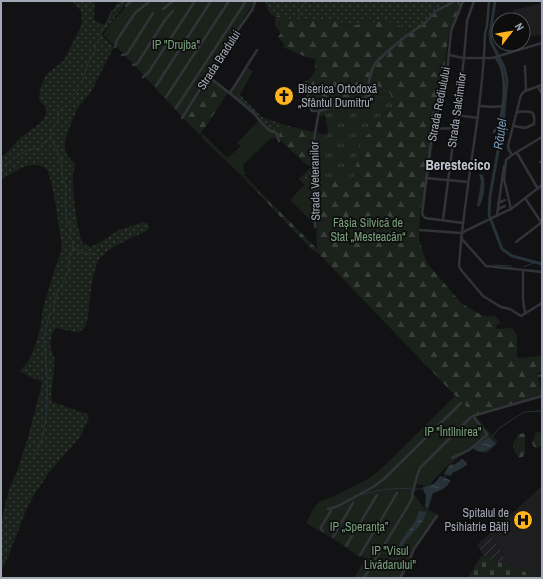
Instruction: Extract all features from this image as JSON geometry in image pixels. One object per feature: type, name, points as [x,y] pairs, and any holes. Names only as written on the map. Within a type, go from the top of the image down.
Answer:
[{"type":"street","points":[[126,6],[132,1]]},
{"type":"street","points":[[115,47],[135,13],[150,1]]},
{"type":"street","points":[[163,9],[173,1]]},
{"type":"street","points":[[143,77],[148,73],[195,1]]},
{"type":"street","points":[[156,86],[211,1]]},
{"type":"street","points":[[166,97],[229,1]]},
{"type":"street","points":[[176,108],[246,1]]},
{"type":"street","points":[[306,82],[310,109],[312,111],[319,111],[365,98],[368,82],[377,61],[402,39],[425,23],[436,11],[456,1],[461,6]]},
{"type":"street","name":"Strada Rediulului","points":[[463,1],[451,32],[447,74],[434,128],[422,215],[425,218],[463,223]]},
{"type":"street","name":"Strada Salcîmilor","points":[[442,220],[464,58],[467,21],[474,1]]},
{"type":"street","points":[[488,1],[480,106],[461,233],[459,267],[473,286],[483,296],[503,308],[513,310],[519,315],[525,314],[540,304]]},
{"type":"street","name":"Strada Bradului","points":[[182,118],[256,2]]},
{"type":"street","points":[[133,66],[136,64],[165,20],[173,11]]},
{"type":"street","points":[[122,54],[127,54],[153,13]]},
{"type":"street","points":[[448,54],[451,56],[464,58],[495,57],[542,43]]},
{"type":"street","points":[[230,93],[257,50]]},
{"type":"street","points":[[494,132],[499,123],[502,106],[504,75],[500,64],[495,57]]},
{"type":"street","points":[[525,66],[525,91]]},
{"type":"street","points":[[209,77],[230,93],[270,130],[276,133],[279,141]]},
{"type":"street","points":[[512,155],[508,148],[521,95],[525,91],[542,85]]},
{"type":"street","points":[[538,87],[542,94]]},
{"type":"street","points":[[480,106],[502,106]]},
{"type":"street","name":"Strada Veteranilor","points":[[316,227],[313,145],[319,111]]},
{"type":"street","points":[[514,126],[525,128],[534,124],[534,115],[531,112],[517,112]]},
{"type":"street","points":[[456,115],[478,118]]},
{"type":"street","points":[[434,128],[455,128]]},
{"type":"street","points":[[512,209],[504,179],[506,160],[542,137]]},
{"type":"street","points":[[517,153],[538,188]]},
{"type":"street","points":[[497,215],[504,166]]},
{"type":"street","points":[[426,178],[468,182]]},
{"type":"street","points":[[420,230],[461,233],[512,209],[542,185]]},
{"type":"street","points":[[516,242],[542,222],[525,198]]},
{"type":"street","points":[[498,203],[505,200]]},
{"type":"street","points":[[497,209],[505,206]]},
{"type":"street","points":[[461,238],[484,265],[542,272]]},
{"type":"street","points":[[523,270],[523,300],[525,314]]},
{"type":"street","points":[[364,578],[408,506],[413,495],[417,476],[423,464],[473,416],[542,396]]},
{"type":"street","points":[[328,509],[342,504],[373,487],[461,403]]},
{"type":"street","points":[[452,458],[469,450],[487,435],[473,416]]},
{"type":"street","points":[[360,555],[397,493]]},
{"type":"street","points":[[346,546],[378,495]]},
{"type":"street","points":[[333,537],[353,503]]},
{"type":"street","points":[[323,532],[321,527],[332,511]]},
{"type":"street","points":[[400,578],[414,549],[437,516]]},
{"type":"shaded area","points":[[542,3],[542,35],[531,36],[531,12],[513,12],[513,10]]},
{"type":"shaded area","name":"Spitalul de Psihiatrie Bălți","points":[[542,486],[541,578],[509,566],[490,533]]},
{"type":"shaded area","points":[[490,533],[509,566],[484,556],[477,545]]},
{"type":"green space","points":[[72,1],[95,1],[94,20],[105,25],[118,1],[128,1],[101,35],[114,47],[91,92],[78,108],[65,140],[67,155],[75,164],[73,173],[73,188],[75,210],[83,244],[91,247],[119,230],[144,222],[147,223],[149,227],[148,230],[114,247],[100,258],[97,263],[93,279],[88,319],[83,330],[79,332],[72,332],[56,328],[52,334],[50,345],[55,360],[51,397],[52,402],[87,414],[89,418],[80,437],[50,471],[34,495],[26,510],[7,560],[1,571],[1,522],[9,489],[17,472],[28,437],[42,384],[41,381],[20,371],[31,357],[36,343],[41,326],[43,308],[62,245],[51,182],[46,169],[38,165],[28,166],[1,179],[1,157],[9,151],[19,139],[37,126],[45,117],[45,107],[39,99],[40,89],[46,75],[64,60],[82,24],[81,11]]},
{"type":"green space","name":"IP \"Drujba\"","points":[[131,1],[254,1],[236,32],[235,31],[228,41],[218,62],[182,117],[122,52],[103,35],[112,22]]},
{"type":"green space","points":[[265,1],[456,1],[436,11],[428,20],[410,33],[393,23],[373,22],[368,16],[359,24],[354,26],[336,19],[292,20],[284,19],[278,15],[274,17],[268,11]]},
{"type":"green space","name":"Fâșia Silvică de Stat „Mesteacăn“","points":[[456,2],[460,6],[449,32],[441,96],[428,177],[420,211],[419,240],[427,263],[461,303],[482,315],[494,316],[501,324],[497,324],[496,329],[512,328],[517,335],[517,356],[519,358],[542,356],[542,371],[537,373],[542,395],[474,415],[319,254],[312,250],[242,176],[244,175],[317,249],[314,158],[365,137],[368,126],[379,119],[394,105],[390,93],[320,113],[318,108],[312,108],[307,80],[310,79],[315,71],[315,59],[306,57],[283,47],[284,44],[278,37],[281,33],[275,26],[275,17],[278,15],[284,19],[292,20],[336,19],[354,26],[359,24],[368,16],[373,22],[389,20],[410,33],[437,12],[449,4]]},
{"type":"green space","points":[[247,67],[253,71],[240,95],[232,90]]},
{"type":"green space","points":[[210,76],[229,91],[200,135],[182,117]]},
{"type":"green space","points":[[232,90],[240,95],[262,117],[285,125],[279,135],[280,140],[230,94]]},
{"type":"green space","points":[[390,93],[394,105],[380,118],[368,126],[372,131],[359,140],[359,158],[353,180],[317,178],[317,158],[314,158],[314,146],[317,133],[327,135],[328,127],[325,115],[320,116],[320,113]]},
{"type":"green space","points":[[258,121],[277,137],[270,139],[243,165],[246,173],[242,176],[225,160],[241,146],[237,143]]},
{"type":"green space","points":[[285,125],[312,132],[314,130],[312,165],[310,166],[306,164],[280,140],[279,135]]},
{"type":"green space","points":[[203,134],[227,158],[225,160],[201,137]]},
{"type":"green space","points":[[310,168],[313,168],[313,176],[305,186],[301,180],[298,180]]},
{"type":"green space","points":[[313,176],[315,225],[290,200]]},
{"type":"green space","points":[[455,396],[467,407],[498,442],[487,453],[477,451],[473,448],[444,469],[429,486],[417,484],[414,494],[423,507],[438,515],[414,549],[401,578],[354,578],[364,561],[363,557],[359,557],[340,543],[306,523],[315,506],[321,501],[370,478]]},
{"type":"green space","points":[[536,432],[542,433],[542,445],[536,448],[532,443]]},
{"type":"green space","points":[[525,433],[525,452],[523,457],[519,458],[514,451],[513,444],[518,434]]},
{"type":"green space","points":[[481,556],[484,556],[541,578],[468,578]]},
{"type":"water","points":[[479,174],[483,175],[484,187],[483,196],[479,207],[477,205],[481,181]]},
{"type":"water","points":[[489,437],[496,444],[482,452],[479,452],[473,448]]},
{"type":"water","points":[[462,459],[467,463],[467,465],[453,472],[451,476],[444,474],[448,467],[452,464],[454,465]]},
{"type":"water","points":[[440,476],[450,480],[449,483],[446,487],[433,493],[428,509],[425,507],[426,494],[424,493],[423,487],[433,484]]},
{"type":"water","points":[[419,511],[426,512],[425,517],[419,527],[403,545],[401,550],[398,550],[402,539],[415,521]]},
{"type":"waterway","points":[[101,33],[111,12],[123,3],[123,1]]},
{"type":"waterway","points":[[299,19],[299,10],[302,8],[305,1]]},
{"type":"waterway","name":"Răuțel","points":[[495,1],[490,34],[491,42],[504,67],[507,80],[503,123],[490,196],[489,215],[502,249],[512,256],[542,264]]},
{"type":"waterway","points":[[71,97],[77,92],[78,86],[83,80],[87,65],[101,35]]},
{"type":"waterway","points":[[1,167],[27,150],[41,148],[44,142],[50,139],[52,130],[59,119],[57,116],[58,113],[60,109],[64,107]]},
{"type":"waterway","points":[[51,137],[61,160],[63,180],[66,187],[65,202],[67,221],[72,229],[69,236],[72,240],[73,247],[82,253],[96,254]]},
{"type":"waterway","points":[[32,459],[39,448],[46,418],[47,384],[44,339],[49,315],[53,312],[57,293],[68,273],[68,260],[73,247]]},
{"type":"waterway","points":[[524,267],[533,263]]},
{"type":"waterway","points":[[494,265],[511,266]]},
{"type":"waterway","points":[[492,437],[499,428],[524,412],[542,411]]},
{"type":"waterway","points":[[443,478],[446,475]]},
{"type":"waterway","points":[[361,495],[387,489],[413,489]]},
{"type":"waterway","points":[[415,489],[425,489]]},
{"type":"waterway","points":[[340,506],[358,496]]},
{"type":"waterway","points":[[395,564],[398,550]]},
{"type":"place","name":"Biserica Ortodoxă „Sfântul Dumitru”","points":[[284,96]]},
{"type":"place","name":"Spitalul de Psihiatrie Bălți","points":[[523,520]]},
{"type":"district","name":"Berestecico","points":[[458,165]]},
{"type":"park label","name":"IP \"Întîlnirea\"","points":[[453,432]]},
{"type":"park label","name":"IP „Speranța”","points":[[359,527]]},
{"type":"park label","name":"IP \"Visul Livădarului\"","points":[[390,558]]}]
